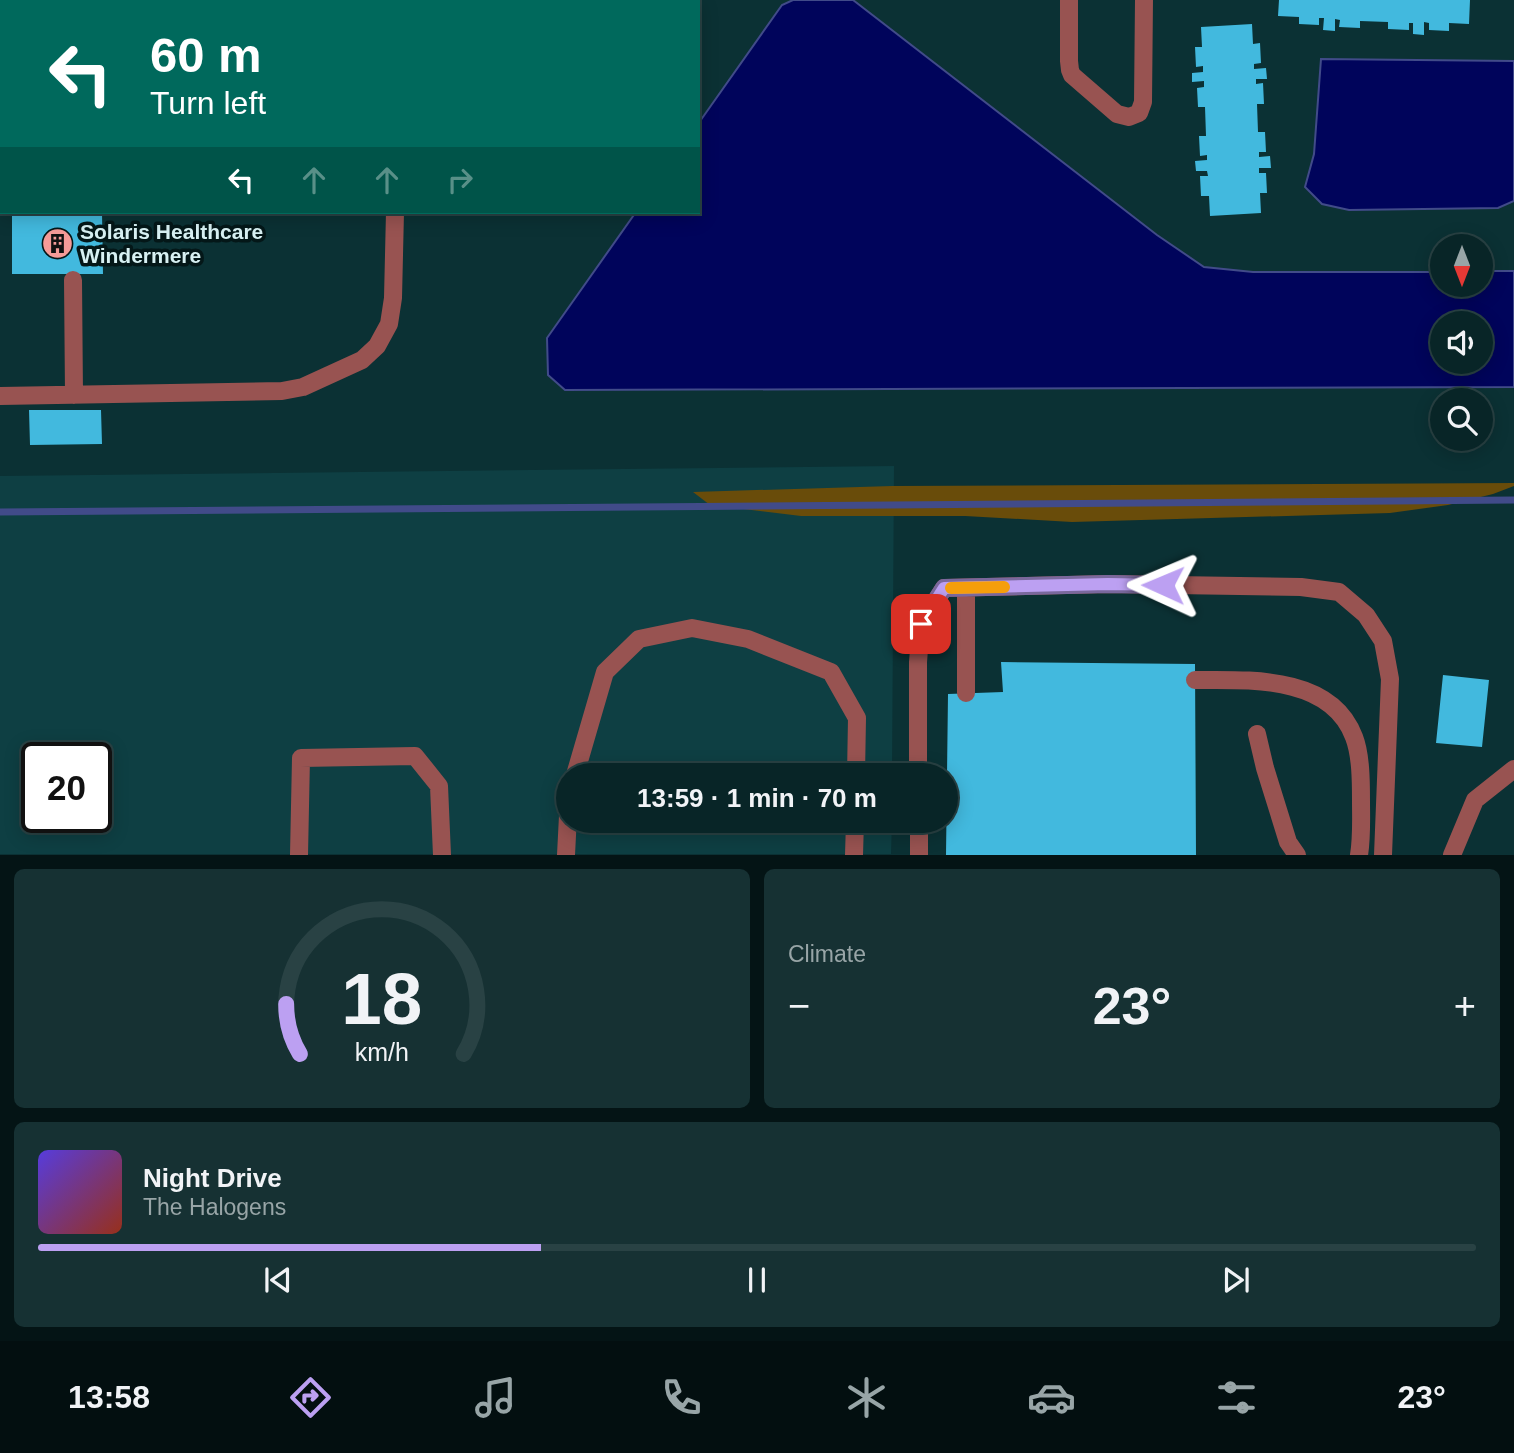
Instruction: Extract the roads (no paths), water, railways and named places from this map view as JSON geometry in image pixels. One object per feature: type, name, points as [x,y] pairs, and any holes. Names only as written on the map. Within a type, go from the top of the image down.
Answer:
[{"type":"lane","points":[[1069,0],[1069,61],[1072,75],[1117,114],[1129,117],[1139,113],[1143,102],[1144,0]]},
{"type":"lane","points":[[0,396],[282,391],[303,387],[362,360],[377,346],[389,324],[393,298],[395,214]]},
{"type":"lane","points":[[73,280],[74,395]]},
{"type":"lane","points":[[918,763],[918,662],[921,624],[944,588],[1108,584],[1301,587],[1339,593],[1366,615],[1383,641],[1390,679],[1383,855]]},
{"type":"lane","points":[[966,588],[966,693]]},
{"type":"lane","points":[[578,763],[605,672],[639,639],[692,628],[748,639],[831,671],[857,718],[856,763]]},
{"type":"lane","points":[[1195,680],[1253,680],[1285,684],[1316,695],[1339,711],[1354,738],[1361,776],[1359,855]]},
{"type":"lane","points":[[1257,734],[1288,842],[1297,855]]},
{"type":"lane","points":[[299,855],[301,758],[415,756],[439,786],[442,855]]},
{"type":"lane","points":[[1452,855],[1475,800],[1514,769]]},
{"type":"lane","points":[[566,855],[567,833]]},
{"type":"lane","points":[[854,855],[855,833]]},
{"type":"lane","points":[[919,833],[919,855]]},
{"type":"waterway","points":[[0,512],[1514,500]]},
{"type":"place","name":"Solaris Healthcare Windermere","points":[[57,243]]}]
